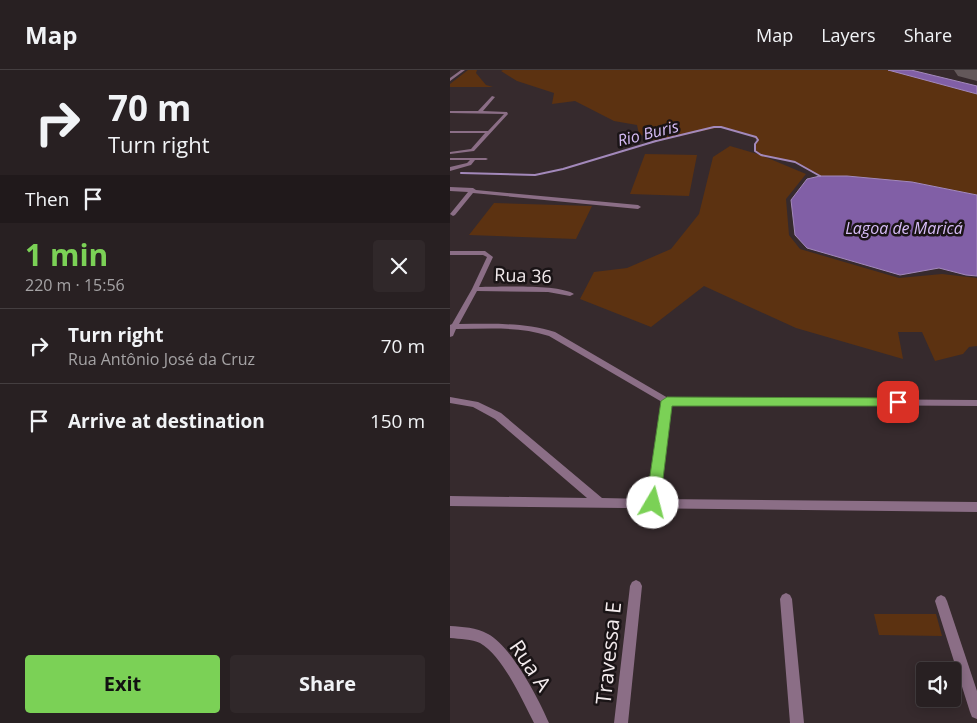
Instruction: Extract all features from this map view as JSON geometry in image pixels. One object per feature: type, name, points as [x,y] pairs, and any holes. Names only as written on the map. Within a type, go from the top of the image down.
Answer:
[{"type":"street","points":[[450,80],[463,70]]},
{"type":"street","points":[[480,112],[493,97]]},
{"type":"street","points":[[450,112],[507,113],[472,150],[450,153]]},
{"type":"street","points":[[450,132],[490,132]]},
{"type":"street","points":[[450,159],[486,159]]},
{"type":"street","points":[[450,169],[469,164],[474,159]]},
{"type":"street","points":[[450,189],[638,206]]},
{"type":"street","points":[[453,214],[473,190]]},
{"type":"street","points":[[450,253],[479,252],[489,254],[489,260],[475,289],[451,330]]},
{"type":"street","name":"Rua 36","points":[[475,289],[548,290],[570,294]]},
{"type":"street","points":[[451,330],[513,326],[541,330],[552,334],[667,401],[977,403]]},
{"type":"street","points":[[451,400],[471,402],[484,406],[599,502]]},
{"type":"street","points":[[653,503],[667,401]]},
{"type":"street","points":[[450,501],[977,507]]},
{"type":"street","name":"Travessa E","points":[[621,723],[636,586]]},
{"type":"street","points":[[786,599],[797,723]]},
{"type":"street","points":[[942,601],[977,712]]},
{"type":"street","name":"Rua A","points":[[450,632],[472,634],[486,639],[509,665],[542,723]]},
{"type":"shaded area","points":[[468,70],[477,70],[476,73],[486,85],[493,87],[450,87],[450,84]]},
{"type":"shaded area","points":[[888,70],[977,94],[977,195],[912,182],[847,176],[820,176],[794,162],[763,156],[806,174],[786,199],[789,235],[800,249],[899,278],[942,274],[977,278],[977,346],[969,347],[963,354],[935,361],[922,332],[898,332],[903,359],[796,328],[704,286],[651,327],[580,299],[594,272],[627,268],[671,249],[699,214],[713,157],[730,146],[761,155],[755,151],[755,144],[758,140],[746,133],[721,127],[656,141],[639,134],[637,125],[614,121],[575,101],[552,104],[554,93],[517,81],[501,71]]},
{"type":"shaded area","points":[[645,154],[697,155],[689,196],[630,194]]},
{"type":"shaded area","points":[[494,203],[592,206],[576,239],[469,235]]},
{"type":"shaded area","points":[[874,614],[936,614],[942,636],[879,635]]},
{"type":"water","points":[[888,70],[911,70],[977,86],[977,94]]},
{"type":"water","name":"Lagoa de Maricá","points":[[820,176],[847,176],[912,182],[977,195],[977,276],[939,268],[900,275],[807,248],[795,235],[791,200],[807,179]]},
{"type":"waterway","name":"Rio Buris","points":[[461,173],[535,175],[563,169],[656,141],[721,127],[756,137],[758,140],[755,144],[755,151],[761,155],[795,162],[820,176]]},
{"type":"runway","points":[[968,70],[977,73]]},
{"type":"route","points":[[653,503],[667,401],[898,402]]}]
